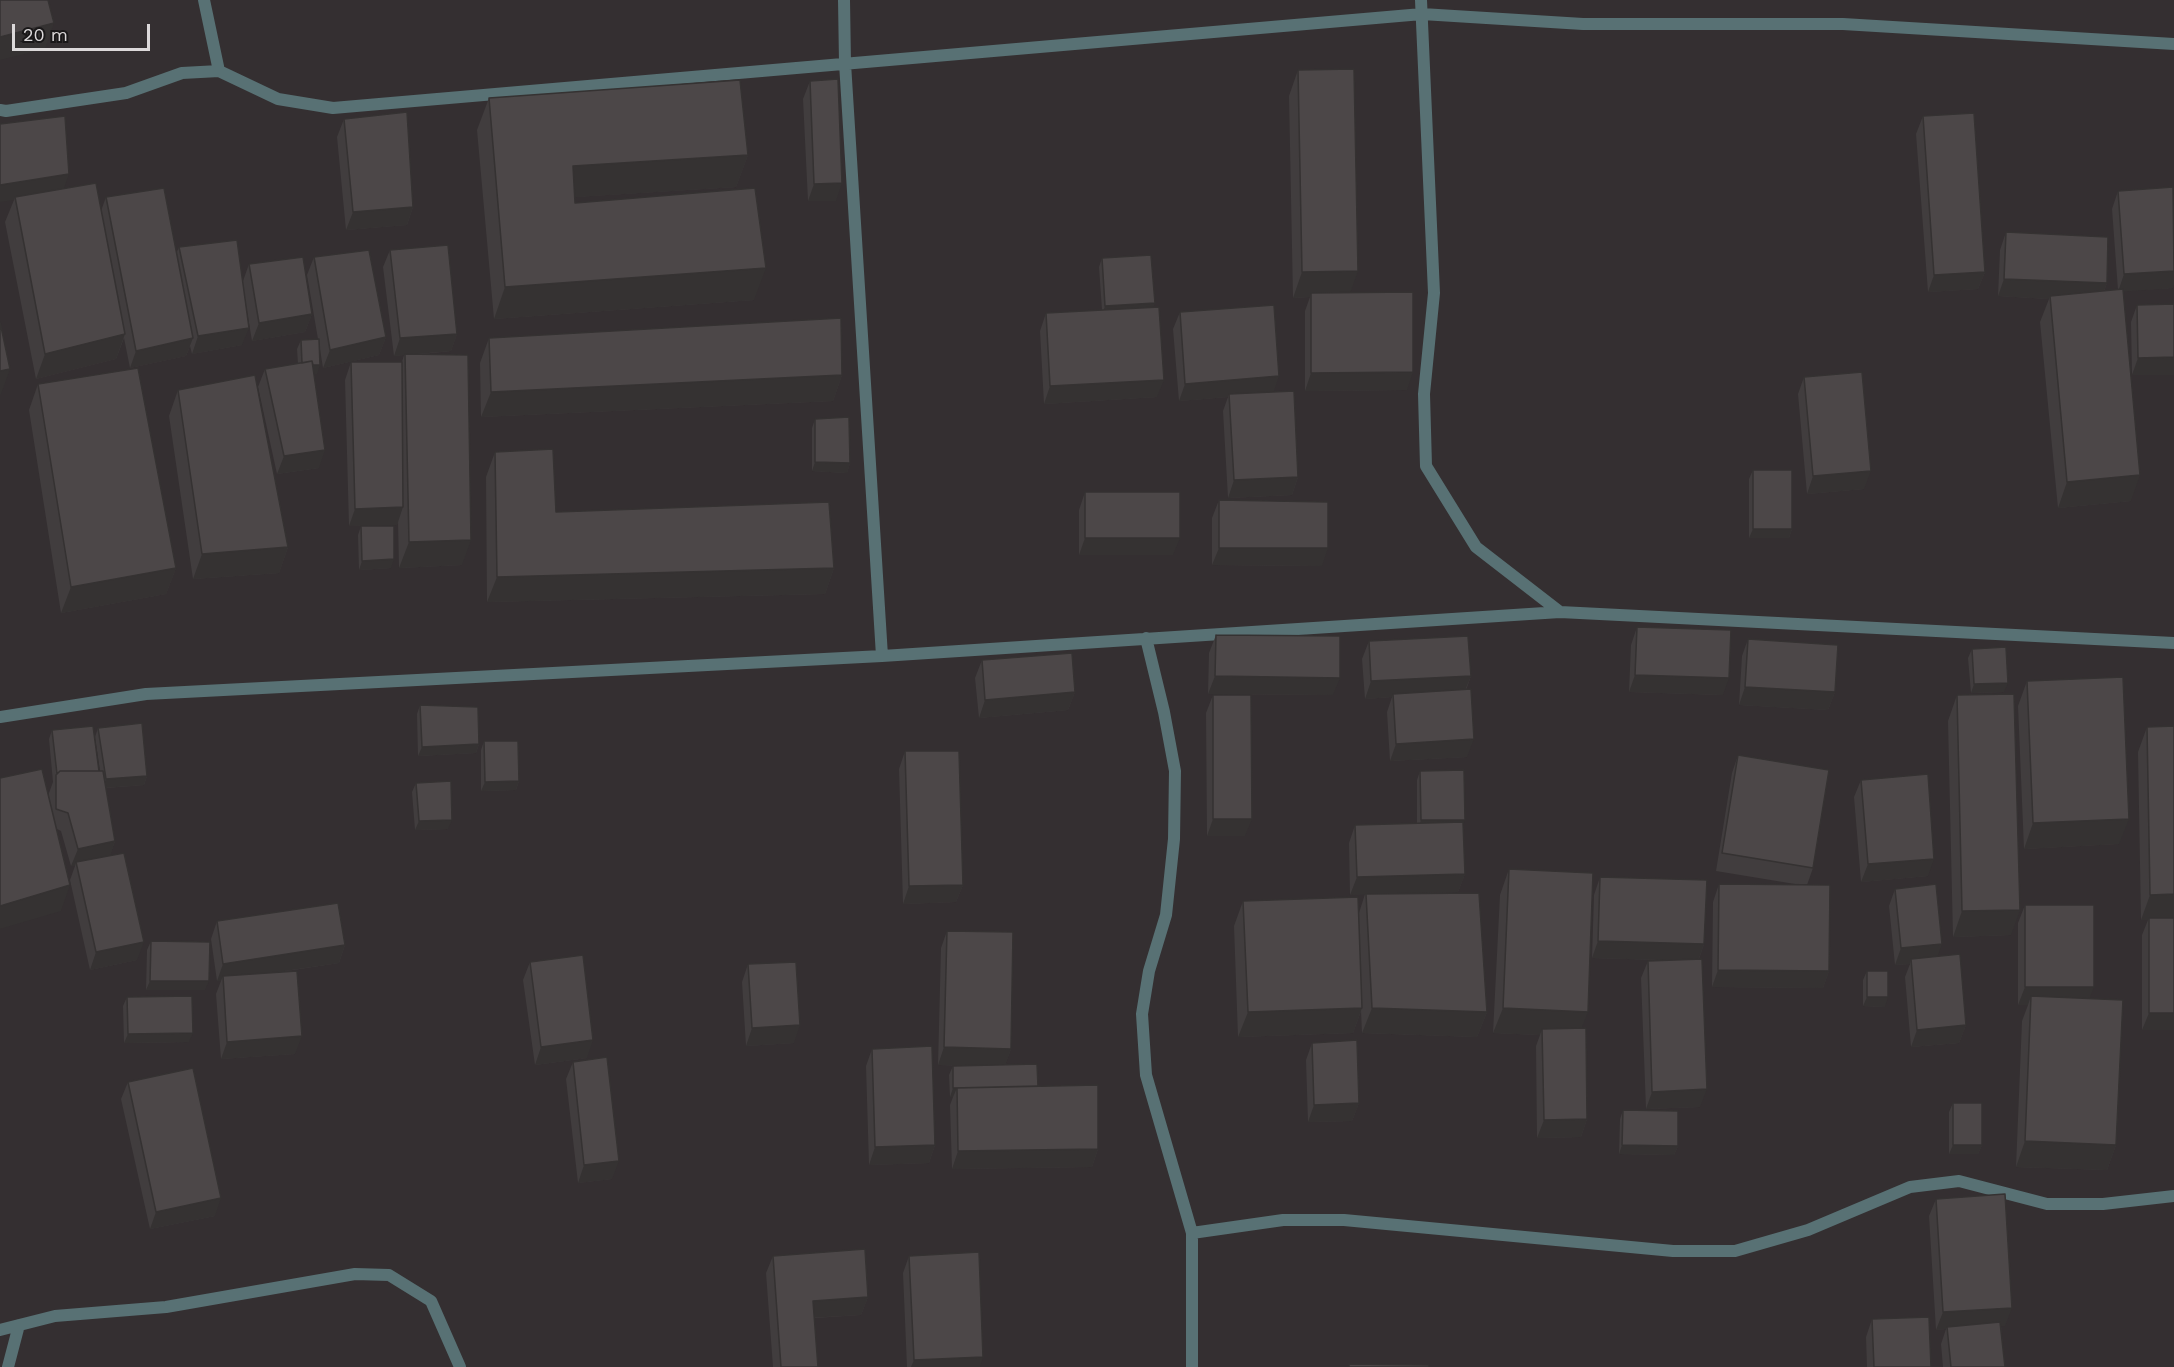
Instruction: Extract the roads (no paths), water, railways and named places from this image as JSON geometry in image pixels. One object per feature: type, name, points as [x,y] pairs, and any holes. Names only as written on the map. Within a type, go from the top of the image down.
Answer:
[{"type":"street","points":[[204,0],[219,71]]},
{"type":"street","points":[[844,0],[845,63],[882,656]]},
{"type":"street","points":[[1421,0],[1434,293],[1424,394],[1426,466],[1476,547],[1560,612]]},
{"type":"street","points":[[0,110],[126,93],[182,73],[219,71],[278,99],[333,108],[1422,14],[1583,24],[1843,24],[2174,44]]},
{"type":"street","points":[[0,717],[146,694],[882,656],[1560,612],[2174,643]]},
{"type":"street","points":[[1146,638],[1164,712],[1175,771],[1174,839],[1166,915],[1149,971],[1142,1014],[1146,1076],[1192,1233],[1192,1367]]},
{"type":"street","points":[[1192,1233],[1283,1220],[1344,1220],[1673,1251],[1735,1251],[1808,1230],[1910,1186],[1959,1181],[2047,1204],[2103,1204],[2174,1196]]},
{"type":"street","points":[[0,1330],[55,1316],[166,1307],[355,1274],[389,1275],[432,1302],[460,1367]]},
{"type":"street","points":[[8,1367],[18,1325]]}]
